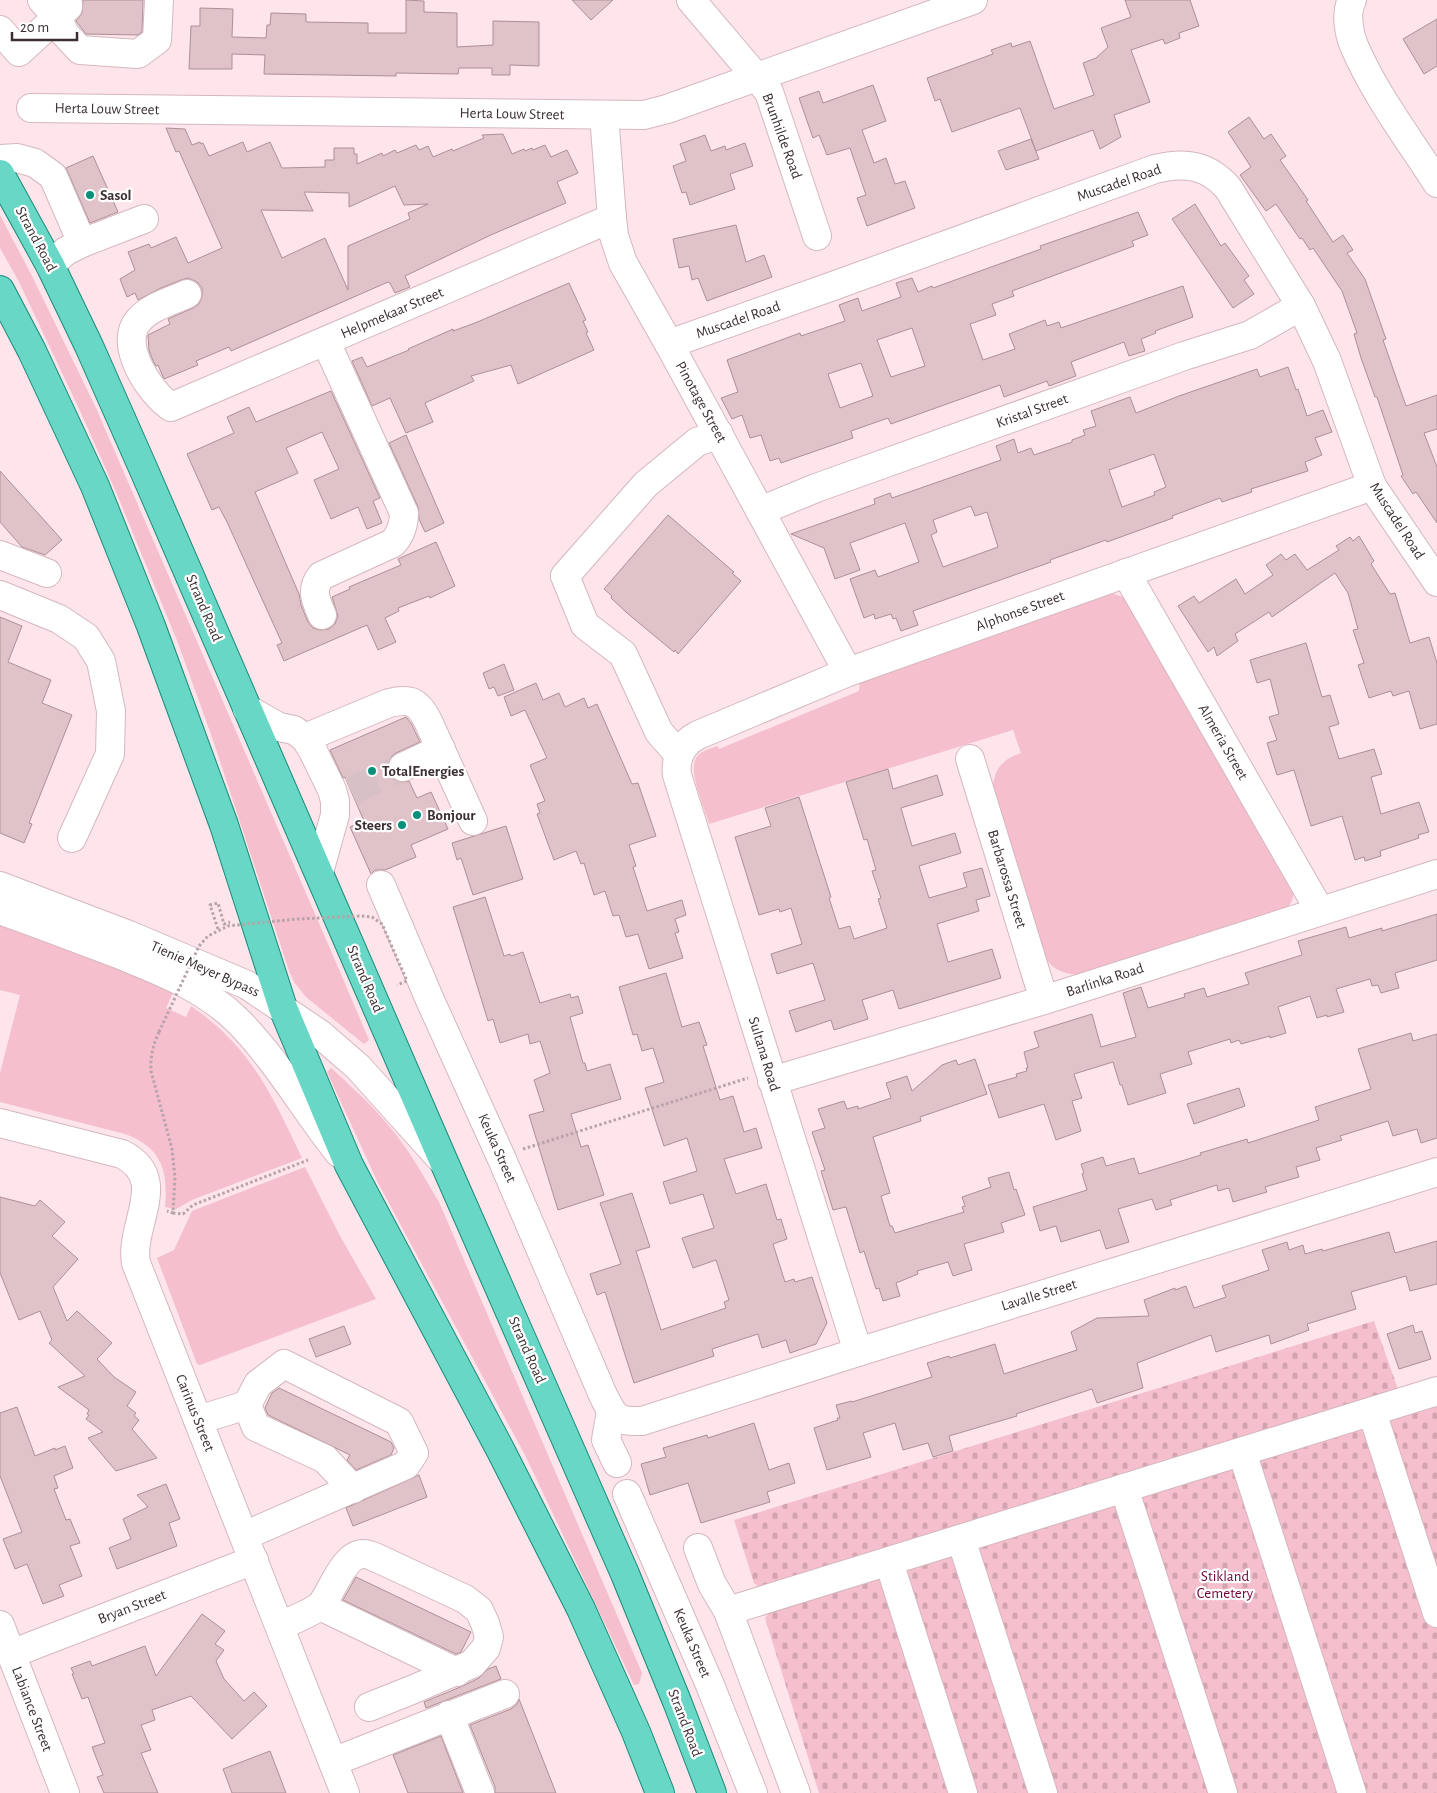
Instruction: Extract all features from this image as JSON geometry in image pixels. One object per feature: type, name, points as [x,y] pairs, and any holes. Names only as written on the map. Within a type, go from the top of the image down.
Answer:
[{"type":"main road","name":"Strand Road","points":[[0,174],[50,265],[101,372],[625,1574],[712,1793]]},
{"type":"main road","points":[[0,290],[32,351],[95,486],[151,626],[224,825],[282,1008],[349,1166],[501,1450],[581,1609],[636,1732],[660,1793]]},
{"type":"street","points":[[56,6],[65,34],[80,50],[138,54],[157,40],[159,0]]},
{"type":"street","name":"Herta Louw Street","points":[[31,108],[644,115],[667,109],[973,0]]},
{"type":"street","points":[[1352,0],[1349,5],[1349,24],[1354,47],[1388,109],[1434,173]]},
{"type":"street","name":"Brunhilde Road","points":[[698,2],[769,92],[817,236]]},
{"type":"street","points":[[0,30],[20,52],[56,6]]},
{"type":"street","name":"Pinotage Street","points":[[604,115],[614,236],[623,264],[719,434],[848,672]]},
{"type":"street","points":[[0,160],[17,158],[35,162],[53,176],[82,244]]},
{"type":"street","name":"Muscadel Road","points":[[669,344],[1155,169],[1172,165],[1190,166],[1206,170],[1219,178],[1228,188],[1301,306],[1327,361],[1372,486],[1437,582]]},
{"type":"street","name":"Helpmekaar Street","points":[[187,294],[144,315],[135,324],[132,340],[135,356],[144,376],[161,401],[171,407],[612,218]]},
{"type":"street","points":[[50,265],[66,251],[144,219]]},
{"type":"street","name":"Kristal Street","points":[[760,511],[816,488],[1250,334],[1301,306]]},
{"type":"street","points":[[322,615],[314,595],[320,576],[393,543],[399,536],[404,520],[404,513],[326,342]]},
{"type":"street","points":[[678,755],[659,732],[623,654],[585,624],[566,576],[646,484],[697,442],[719,434]]},
{"type":"street","name":"Alphonse Street","points":[[678,755],[689,740],[698,735],[848,672],[1372,486]]},
{"type":"street","points":[[0,555],[47,574]]},
{"type":"street","name":"Almeria Street","points":[[1126,573],[1320,911]]},
{"type":"street","points":[[0,595],[59,619],[86,637],[101,661],[111,711],[110,754],[72,838]]},
{"type":"street","points":[[305,738],[390,703],[402,700],[417,704],[422,710],[474,821]]},
{"type":"street","points":[[247,709],[279,727],[294,730],[305,738],[343,796],[335,816],[319,872]]},
{"type":"street","points":[[403,767],[441,749]]},
{"type":"street","name":"Sultana Road","points":[[678,755],[676,763],[677,775],[764,1078],[858,1352]]},
{"type":"street","name":"Barbarossa Street","points":[[970,759],[1044,1000]]},
{"type":"street","name":"Barlinka Road","points":[[764,1078],[1044,1000],[1437,874]]},
{"type":"street","name":"Keuka Street","points":[[381,885],[611,1411]]},
{"type":"street","name":"Tienie Meyer Bypass","points":[[0,886],[129,935],[247,985],[320,1034],[358,1067],[444,1162]]},
{"type":"street","name":"Tienie Meyer Bypass","points":[[0,910],[59,931],[181,980],[215,1001],[237,1020],[262,1049],[349,1166]]},
{"type":"street","name":"Carinus Street","points":[[0,1122],[122,1154],[136,1163],[142,1170],[147,1190],[136,1245],[136,1263],[345,1793]]},
{"type":"street","name":"Lavalle Street","points":[[611,1411],[615,1416],[623,1420],[642,1421],[1437,1172]]},
{"type":"street","name":"Bryan Street","points":[[11,1654],[249,1548],[353,1490],[406,1465],[414,1453],[399,1422],[284,1364],[258,1384],[246,1405]]},
{"type":"street","points":[[728,1612],[1437,1392]]},
{"type":"street","points":[[198,1420],[246,1405],[256,1427],[325,1459],[353,1490]]},
{"type":"street","points":[[611,1411],[606,1440],[617,1463]]},
{"type":"street","points":[[1372,1412],[1437,1613]]},
{"type":"street","points":[[1242,1452],[1352,1793]]},
{"type":"street","points":[[1124,1488],[1223,1793]]},
{"type":"street","name":"Keuka Street","points":[[627,1494],[710,1685],[753,1793]]},
{"type":"street","points":[[961,1539],[1043,1793]]},
{"type":"street","points":[[698,1548],[712,1584],[728,1612],[796,1793]]},
{"type":"street","points":[[280,1626],[320,1606],[343,1568],[358,1554],[372,1556],[465,1599],[480,1610],[486,1623],[488,1637],[486,1648],[472,1664],[369,1706]]},
{"type":"street","points":[[888,1562],[963,1793]]},
{"type":"street","points":[[673,1598],[712,1584]]},
{"type":"street","points":[[320,1606],[456,1672]]},
{"type":"street","name":"Labiance Street","points":[[0,1625],[65,1793]]},
{"type":"street","points":[[410,1649],[414,1689]]},
{"type":"street","points":[[333,1762],[505,1694]]},
{"type":"street","points":[[449,1715],[480,1793]]},
{"type":"path","points":[[218,929],[210,905],[218,903],[224,924],[230,922]]},
{"type":"path","points":[[173,1213],[175,1177],[172,1149],[151,1071],[150,1059],[153,1045],[199,946],[208,936],[218,929],[228,926],[297,919],[372,917],[382,924],[407,981],[397,985]]},
{"type":"path","points":[[520,1150],[764,1078]]},
{"type":"path","points":[[162,1209],[182,1214],[193,1205],[308,1160]]},
{"type":"green space","points":[[0,215],[96,408],[369,1040],[364,1044],[306,997],[294,982],[289,971],[213,740],[178,643],[116,492],[81,413],[19,282],[0,248]]},
{"type":"green space","points":[[1111,593],[1123,597],[1128,603],[1293,887],[1292,901],[1283,911],[1077,975],[1056,969],[1043,953],[993,786],[994,779],[1001,765],[1021,753],[1013,730],[709,824],[694,772],[696,758],[703,752],[717,746],[719,749],[859,691],[860,681]]},
{"type":"green space","points":[[0,917],[176,986],[166,1008],[186,1017],[191,1006],[229,1038],[245,1056],[270,1093],[302,1158],[192,1200],[176,1209],[165,1207],[166,1194],[163,1171],[155,1153],[147,1146],[125,1134],[0,1102],[0,1073],[20,995],[0,990]]},
{"type":"green space","points":[[331,1068],[368,1102],[395,1134],[415,1162],[439,1202],[642,1673],[639,1684],[634,1685],[525,1455],[378,1183],[327,1072]]},
{"type":"green space","points":[[305,1167],[339,1234],[376,1299],[200,1365],[197,1364],[157,1258],[174,1250],[192,1211]]},
{"type":"green space","name":"Stikland Cemetery","points":[[1374,1321],[1400,1395],[1437,1384],[1437,1793],[819,1793],[765,1618],[772,1610],[764,1586],[759,1587],[754,1583],[734,1520]]},
{"type":"building","points":[[83,0],[143,0],[142,32],[138,35],[86,34],[76,21],[82,13]]},
{"type":"building","points":[[406,0],[424,1],[424,12],[457,13],[457,47],[493,45],[493,21],[539,22],[539,66],[510,65],[510,75],[492,75],[492,68],[459,68],[458,74],[396,73],[396,76],[264,74],[265,55],[232,54],[232,69],[189,69],[191,26],[200,26],[200,8],[233,9],[232,37],[266,38],[267,25],[270,25],[271,13],[306,14],[306,22],[368,23],[368,33],[406,33]]},
{"type":"building","points":[[572,0],[613,0],[591,20]]},
{"type":"building","points":[[1125,0],[1190,0],[1199,26],[1179,33],[1180,38],[1165,44],[1163,39],[1131,50],[1150,102],[1114,115],[1121,137],[1100,149],[1093,130],[1036,151],[1020,108],[952,132],[940,99],[935,101],[927,78],[993,54],[991,50],[1011,43],[1012,47],[1030,41],[1054,109],[1094,95],[1083,63],[1096,58],[1108,47],[1101,28],[1131,17]]},
{"type":"building","points":[[1437,19],[1437,66],[1424,74],[1403,39]]},
{"type":"building","points":[[873,85],[886,121],[862,130],[874,163],[886,158],[895,184],[905,181],[915,208],[867,226],[857,198],[866,195],[850,148],[827,155],[819,135],[813,138],[799,98],[819,91],[823,103]]},
{"type":"building","points":[[1249,117],[1264,139],[1271,134],[1286,156],[1280,160],[1308,200],[1306,201],[1333,242],[1343,235],[1353,250],[1347,253],[1365,279],[1386,339],[1383,340],[1406,406],[1437,395],[1437,429],[1424,433],[1437,467],[1437,523],[1416,492],[1413,494],[1401,476],[1403,475],[1377,397],[1375,397],[1361,358],[1354,334],[1357,333],[1342,291],[1313,248],[1310,250],[1302,238],[1300,239],[1276,204],[1266,211],[1240,175],[1251,167],[1228,132]]},
{"type":"building","points":[[166,128],[185,129],[192,145],[200,142],[201,144],[203,143],[209,156],[243,142],[247,152],[270,142],[282,168],[325,167],[325,160],[334,160],[334,148],[354,148],[354,154],[357,154],[357,164],[382,153],[383,156],[395,150],[397,153],[416,145],[419,150],[428,146],[433,157],[484,138],[482,135],[503,134],[512,154],[524,149],[525,151],[532,148],[533,150],[545,145],[551,157],[567,150],[578,173],[557,182],[566,203],[493,234],[405,276],[410,287],[395,293],[388,282],[231,351],[229,347],[196,361],[198,365],[164,379],[158,365],[156,366],[153,361],[149,350],[148,335],[170,324],[168,319],[199,304],[202,288],[197,282],[188,278],[161,288],[138,300],[135,293],[127,297],[120,279],[135,270],[128,252],[149,244],[151,248],[176,237],[188,263],[222,248],[179,151],[176,152]],"holes":[[[395,186],[404,205],[428,204],[408,213],[410,219],[348,246],[348,290],[325,238],[282,258],[261,210],[313,211],[304,192],[349,193],[349,207]]]},
{"type":"building","points":[[705,135],[711,151],[725,146],[726,150],[745,143],[753,166],[730,174],[735,189],[690,205],[686,192],[682,193],[673,166],[686,161],[680,144]]},
{"type":"building","points":[[1031,139],[1039,159],[1006,170],[998,151]]},
{"type":"building","name":"Sasol","points":[[93,156],[118,212],[90,223],[66,168]]},
{"type":"building","points":[[1195,204],[1221,246],[1225,243],[1249,276],[1244,280],[1254,294],[1233,308],[1172,219]]},
{"type":"building","points":[[1138,212],[1148,235],[1132,241],[1134,246],[1012,291],[1014,296],[992,304],[996,315],[970,324],[983,360],[1015,349],[1009,334],[1045,320],[1047,326],[1059,322],[1061,328],[1183,286],[1193,317],[1155,331],[1156,333],[1141,339],[1145,351],[1129,356],[1124,342],[1071,362],[1076,376],[1049,386],[1047,381],[1004,397],[1000,385],[891,424],[888,418],[851,431],[853,438],[781,463],[779,458],[770,461],[761,435],[750,438],[742,415],[732,419],[721,398],[738,392],[727,360],[800,333],[801,336],[845,321],[839,305],[858,298],[862,311],[901,297],[896,283],[912,278],[918,292],[1041,249],[1040,246]],"holes":[[[912,328],[925,366],[891,377],[877,340]],[[861,363],[873,396],[840,408],[828,374]]]},
{"type":"building","points":[[736,225],[746,262],[764,255],[772,277],[707,301],[698,278],[692,280],[689,266],[679,268],[673,239]]},
{"type":"building","points":[[569,283],[586,320],[583,321],[588,332],[586,333],[594,350],[518,384],[511,365],[471,376],[474,381],[425,403],[433,422],[406,433],[390,398],[372,406],[352,361],[362,357],[367,367],[453,329],[453,331],[475,323]]},
{"type":"building","points":[[1288,367],[1307,416],[1323,410],[1332,432],[1315,438],[1322,455],[1305,462],[1308,471],[1251,489],[1252,492],[1222,502],[1220,498],[1172,516],[1173,518],[1050,560],[1051,562],[913,611],[918,625],[901,631],[896,618],[893,619],[891,614],[875,619],[874,614],[864,618],[850,579],[875,570],[878,577],[919,562],[905,523],[850,543],[860,570],[835,579],[824,548],[791,534],[875,504],[874,499],[890,493],[892,498],[1001,460],[996,446],[1014,439],[1018,453],[1031,448],[1034,455],[1072,442],[1072,440],[1085,435],[1083,430],[1096,426],[1091,411],[1130,397],[1136,413],[1257,369],[1260,377]],"holes":[[[1154,454],[1166,487],[1154,492],[1155,495],[1122,507],[1109,470]],[[971,506],[975,516],[987,512],[998,547],[943,567],[931,535],[937,532],[933,520]]]},
{"type":"building","points":[[331,391],[380,498],[373,501],[382,523],[367,529],[358,507],[331,519],[314,480],[339,469],[322,432],[286,448],[298,473],[255,492],[299,594],[308,622],[313,628],[320,630],[329,629],[335,624],[338,616],[332,597],[350,589],[349,587],[401,565],[398,559],[436,542],[455,586],[430,598],[429,596],[398,608],[399,611],[385,618],[396,642],[378,650],[367,625],[284,661],[277,645],[282,643],[227,522],[219,507],[212,510],[187,454],[234,433],[227,417],[249,407],[256,422]]},
{"type":"building","points":[[406,435],[444,523],[425,532],[419,519],[418,507],[389,443]]},
{"type":"building","points":[[0,471],[62,540],[45,555],[22,547],[0,522]]},
{"type":"building","points":[[668,515],[734,572],[732,573],[741,581],[678,654],[627,613],[604,589]]},
{"type":"building","points":[[1359,536],[1374,561],[1371,564],[1390,594],[1395,593],[1410,643],[1429,637],[1437,663],[1437,724],[1420,729],[1409,691],[1393,696],[1391,691],[1369,698],[1358,665],[1364,663],[1353,630],[1358,629],[1348,593],[1335,573],[1272,617],[1269,612],[1235,634],[1238,641],[1217,656],[1214,647],[1208,652],[1178,606],[1194,596],[1199,603],[1236,579],[1245,594],[1273,575],[1266,565],[1281,554],[1286,560],[1295,554],[1307,570],[1339,550],[1336,546],[1350,537],[1353,541]]},
{"type":"building","points":[[0,617],[22,626],[8,662],[51,680],[42,703],[72,715],[29,823],[32,824],[24,843],[0,833]]},
{"type":"building","points":[[1306,643],[1322,697],[1330,695],[1339,724],[1329,727],[1339,759],[1374,749],[1382,774],[1371,777],[1381,814],[1419,802],[1429,832],[1418,835],[1419,838],[1380,851],[1381,856],[1365,861],[1364,857],[1355,860],[1342,816],[1311,826],[1294,770],[1277,775],[1267,743],[1277,740],[1269,717],[1279,714],[1270,679],[1257,683],[1250,660]]},
{"type":"building","points":[[504,664],[514,690],[498,696],[494,687],[489,689],[483,673]]},
{"type":"building","points":[[536,683],[543,700],[559,693],[565,707],[584,698],[588,708],[597,704],[632,784],[638,783],[656,836],[629,845],[636,866],[633,867],[647,911],[682,900],[686,915],[675,919],[679,932],[675,933],[683,958],[649,969],[638,934],[626,937],[619,915],[613,916],[605,891],[594,895],[584,863],[581,864],[576,851],[554,860],[537,814],[540,813],[537,804],[545,801],[530,765],[547,758],[525,710],[511,716],[504,697]]},
{"type":"building","points":[[406,717],[420,742],[396,753],[390,758],[388,765],[389,773],[395,780],[401,782],[409,781],[417,798],[431,792],[448,829],[411,845],[416,857],[385,870],[375,870],[371,874],[350,827],[364,821],[345,777],[343,778],[330,750]]},
{"type":"building","points":[[888,769],[893,789],[937,775],[943,795],[901,808],[912,846],[955,833],[961,853],[919,866],[929,898],[967,887],[963,873],[982,868],[990,896],[976,900],[979,911],[937,924],[948,962],[992,949],[1001,978],[899,1009],[893,990],[862,1000],[868,1019],[834,1030],[831,1020],[796,1032],[789,1011],[825,1000],[813,963],[777,974],[771,954],[802,944],[791,908],[780,912],[779,909],[759,915],[735,837],[771,826],[765,808],[799,797],[831,897],[829,898],[839,929],[850,926],[854,939],[887,928],[878,899],[881,898],[872,871],[876,870],[867,839],[864,840],[846,782]]},
{"type":"building","points":[[506,826],[523,879],[473,895],[461,858],[457,860],[452,843]]},
{"type":"building","points":[[485,897],[504,956],[523,952],[540,1003],[570,994],[571,998],[578,996],[583,1013],[570,1017],[583,1063],[585,1063],[587,1071],[610,1064],[621,1099],[571,1114],[581,1147],[588,1145],[604,1195],[558,1210],[529,1115],[544,1111],[534,1080],[550,1073],[540,1041],[530,1044],[528,1034],[500,1043],[493,1019],[488,1021],[453,907]]},
{"type":"building","points":[[1437,914],[1437,960],[1395,973],[1399,988],[1381,993],[1378,985],[1372,986],[1370,979],[1336,989],[1344,1012],[1327,1017],[1327,1015],[1317,1018],[1310,996],[1278,1007],[1286,1033],[1241,1044],[1239,1040],[1231,1043],[1230,1039],[1188,1052],[1192,1064],[1160,1074],[1166,1093],[1128,1105],[1113,1062],[1074,1074],[1082,1098],[1072,1101],[1081,1131],[1056,1140],[1044,1104],[999,1118],[988,1085],[1017,1077],[1016,1074],[1027,1071],[1024,1052],[1039,1047],[1034,1032],[1092,1014],[1101,1047],[1136,1037],[1123,993],[1141,987],[1148,1008],[1185,997],[1184,994],[1204,988],[1207,997],[1249,984],[1245,973],[1302,955],[1298,941],[1346,927],[1349,938],[1382,928],[1382,931]]},
{"type":"building","points":[[666,973],[682,1027],[699,1022],[707,1045],[703,1046],[720,1100],[733,1096],[744,1132],[756,1128],[762,1148],[724,1159],[736,1194],[766,1184],[777,1220],[781,1219],[787,1239],[773,1244],[785,1282],[794,1279],[795,1282],[812,1277],[827,1323],[816,1344],[790,1353],[786,1340],[762,1348],[758,1334],[712,1349],[714,1356],[634,1383],[605,1292],[597,1295],[590,1274],[621,1264],[600,1203],[632,1193],[650,1247],[636,1251],[661,1330],[726,1308],[724,1302],[729,1300],[716,1260],[693,1268],[682,1238],[714,1228],[703,1194],[670,1204],[663,1182],[697,1171],[687,1138],[664,1146],[645,1088],[664,1082],[653,1048],[642,1051],[637,1034],[633,1035],[619,987]]},
{"type":"building","points":[[1411,1033],[1413,1041],[1437,1034],[1437,1138],[1421,1143],[1417,1129],[1393,1136],[1388,1121],[1340,1136],[1342,1140],[1316,1148],[1320,1160],[1296,1167],[1299,1177],[1265,1187],[1267,1192],[1233,1202],[1229,1188],[1218,1191],[1217,1185],[1170,1200],[1172,1205],[1156,1210],[1152,1199],[1118,1209],[1129,1242],[1106,1249],[1100,1230],[1061,1242],[1056,1226],[1040,1231],[1033,1207],[1087,1190],[1081,1164],[1103,1157],[1106,1166],[1134,1158],[1139,1174],[1201,1155],[1200,1153],[1247,1139],[1248,1143],[1319,1120],[1315,1107],[1371,1089],[1358,1049]]},
{"type":"building","points":[[975,1059],[987,1094],[920,1117],[921,1121],[873,1137],[890,1193],[881,1196],[890,1226],[892,1226],[895,1233],[964,1212],[962,1207],[965,1206],[962,1197],[991,1187],[988,1178],[1009,1172],[1014,1190],[1016,1189],[1025,1215],[1001,1223],[1004,1232],[964,1244],[972,1270],[953,1276],[948,1262],[917,1271],[918,1274],[896,1283],[900,1296],[883,1301],[879,1288],[876,1289],[864,1251],[860,1253],[846,1207],[833,1210],[821,1171],[825,1170],[812,1132],[825,1128],[818,1109],[844,1101],[847,1109],[858,1106],[858,1109],[891,1098],[886,1083],[907,1076],[912,1091],[942,1065],[956,1060],[958,1065]]},
{"type":"building","points":[[1239,1088],[1245,1106],[1194,1124],[1187,1104]]},
{"type":"building","points":[[0,1197],[35,1206],[40,1200],[65,1222],[52,1236],[78,1259],[53,1287],[67,1321],[77,1311],[112,1343],[97,1359],[114,1377],[136,1392],[127,1406],[136,1413],[134,1416],[139,1420],[132,1429],[157,1458],[116,1471],[88,1438],[103,1432],[86,1419],[89,1415],[87,1414],[89,1410],[58,1387],[85,1376],[49,1343],[52,1340],[40,1311],[19,1320],[0,1273]]},
{"type":"building","points":[[1389,1232],[1395,1253],[1437,1241],[1437,1284],[1410,1291],[1406,1276],[1351,1292],[1356,1309],[1307,1324],[1309,1330],[1271,1344],[1269,1335],[1216,1352],[1211,1335],[1137,1363],[1143,1388],[1097,1403],[1092,1389],[1016,1414],[1017,1416],[949,1436],[953,1451],[933,1457],[928,1443],[903,1450],[895,1423],[863,1433],[871,1457],[827,1470],[814,1428],[840,1418],[836,1405],[852,1402],[932,1377],[927,1363],[995,1344],[1004,1374],[1077,1350],[1071,1332],[1097,1318],[1149,1316],[1144,1300],[1175,1288],[1175,1290],[1186,1286],[1194,1308],[1226,1297],[1222,1286],[1269,1270],[1262,1250],[1287,1242],[1289,1250],[1303,1245],[1305,1254],[1322,1249],[1323,1251]]},
{"type":"building","points":[[1413,1325],[1415,1333],[1422,1331],[1431,1359],[1399,1369],[1387,1334]]},
{"type":"building","points":[[344,1326],[351,1344],[316,1357],[309,1339]]},
{"type":"building","points":[[279,1388],[391,1442],[394,1448],[391,1455],[356,1470],[347,1460],[350,1455],[268,1415],[265,1408],[272,1393]]},
{"type":"building","points":[[17,1407],[35,1456],[65,1446],[73,1468],[54,1476],[58,1488],[54,1489],[66,1520],[70,1519],[80,1543],[70,1546],[82,1576],[59,1585],[64,1596],[43,1604],[27,1564],[15,1569],[3,1539],[22,1532],[0,1476],[0,1413]]},
{"type":"building","points":[[754,1423],[769,1470],[789,1463],[795,1483],[767,1492],[770,1502],[701,1523],[688,1483],[650,1495],[641,1464],[666,1457],[663,1448],[707,1435],[708,1438]]},
{"type":"building","points":[[419,1475],[427,1497],[353,1526],[346,1508]]},
{"type":"building","points":[[166,1484],[180,1519],[169,1523],[177,1546],[117,1569],[109,1548],[131,1539],[123,1519],[148,1507],[137,1495]]},
{"type":"building","points":[[356,1577],[471,1632],[461,1652],[456,1654],[343,1600]]},
{"type":"building","points":[[202,1614],[225,1631],[215,1644],[224,1650],[216,1661],[224,1679],[244,1701],[254,1692],[267,1706],[232,1739],[191,1696],[152,1710],[155,1720],[141,1725],[151,1750],[141,1753],[158,1793],[104,1793],[97,1777],[103,1775],[92,1747],[105,1743],[88,1697],[82,1699],[71,1668],[90,1661],[92,1666],[145,1646],[156,1676]]},
{"type":"building","points":[[496,1666],[501,1679],[426,1708],[424,1702],[479,1678],[488,1669]]},
{"type":"building","points":[[519,1699],[556,1793],[495,1793],[495,1787],[470,1725],[511,1709],[517,1704]]},
{"type":"building","points":[[441,1736],[463,1793],[408,1793],[393,1755]]},
{"type":"building","points":[[270,1751],[286,1793],[232,1793],[223,1769]]},
{"type":"tunnel","points":[[351,791],[403,767]]},
{"type":"place","name":"Sasol","points":[[90,195]]},
{"type":"place","name":"TotalEnergies","points":[[372,771]]},
{"type":"place","name":"Bonjour","points":[[417,815]]},
{"type":"place","name":"Steers","points":[[402,825]]}]
